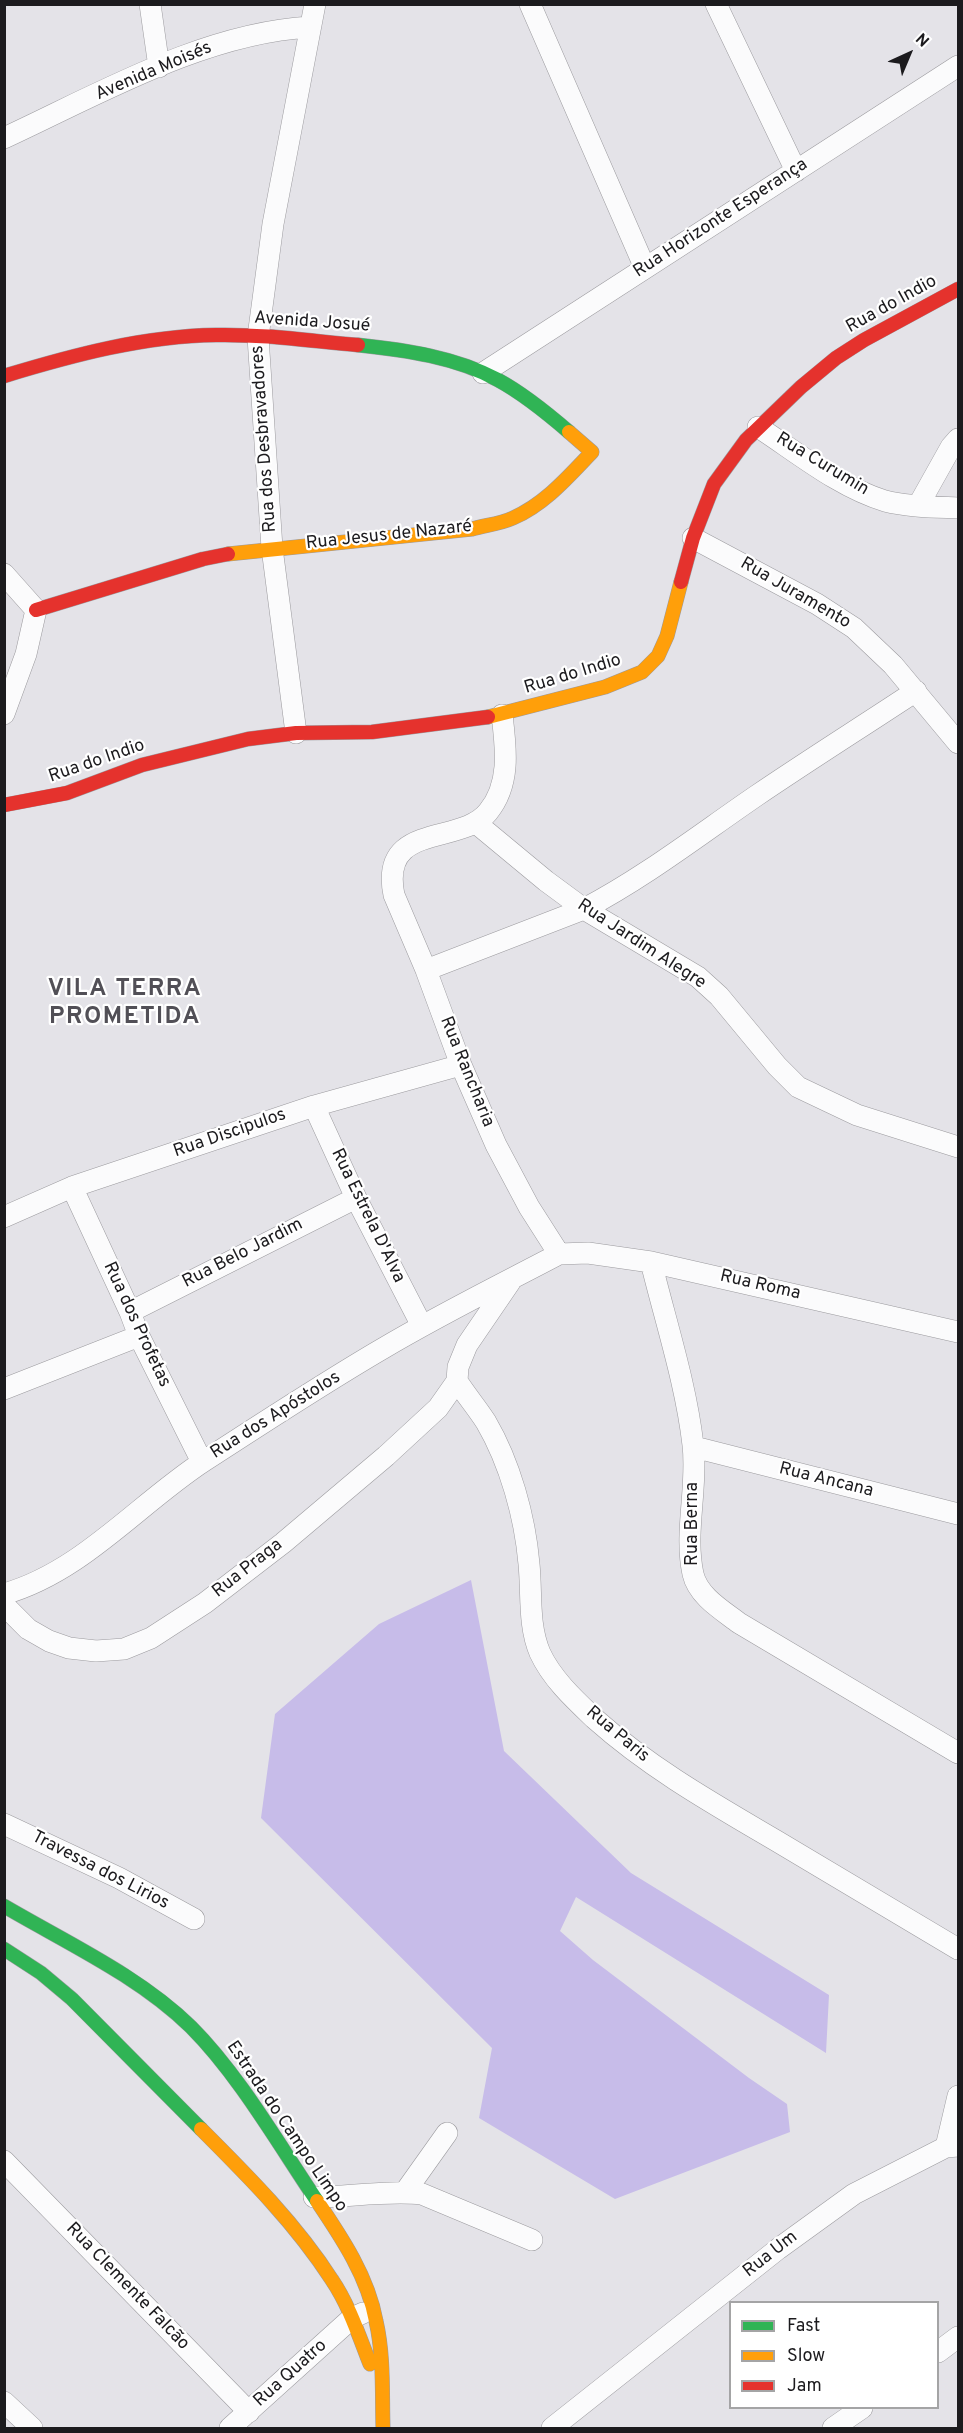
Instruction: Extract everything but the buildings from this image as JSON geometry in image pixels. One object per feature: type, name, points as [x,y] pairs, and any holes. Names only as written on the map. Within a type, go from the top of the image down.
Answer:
[{"type":"street","points":[[150,4],[159,66]]},
{"type":"street","name":"Rua dos Desbravadores","points":[[296,733],[272,548],[258,337],[273,224],[315,4]]},
{"type":"street","points":[[530,4],[645,268]]},
{"type":"street","points":[[716,4],[796,171]]},
{"type":"street","name":"Avenida Moisés","points":[[4,138],[159,66],[230,40],[310,27]]},
{"type":"street","name":"Rua Horizonte Esperança","points":[[483,373],[958,66]]},
{"type":"street","name":"Rua do Indio","points":[[4,806],[45,799],[89,786],[171,756],[248,739],[296,733],[372,732],[502,715],[605,687],[642,672],[658,656],[667,636],[693,538],[714,484],[758,427],[836,358],[864,339],[958,289]]},
{"type":"street","name":"Avenida Josué","points":[[4,376],[83,352],[152,339],[215,335],[370,345],[416,352],[483,373],[530,400],[592,452]]},
{"type":"street","name":"Rua Curumin","points":[[758,427],[852,488],[885,501],[918,506],[958,508]]},
{"type":"street","points":[[918,506],[958,438]]},
{"type":"street","name":"Rua Jesus de Nazaré","points":[[36,610],[203,559],[272,548],[472,529],[517,517],[540,502],[592,452]]},
{"type":"street","name":"Rua Juramento","points":[[693,538],[817,604],[854,628],[893,664],[958,744]]},
{"type":"street","points":[[4,574],[36,610],[26,654],[4,714]]},
{"type":"street","points":[[426,970],[584,909],[649,871],[822,752],[916,691]]},
{"type":"street","points":[[476,823],[487,814],[497,799],[504,780],[507,753],[502,715]]},
{"type":"street","name":"Rua Jardim Alegre","points":[[476,823],[546,882],[584,909],[698,977],[726,1004],[777,1066],[798,1087],[857,1115],[958,1147]]},
{"type":"street","name":"Rua Rancharia","points":[[476,823],[422,838],[405,850],[395,863],[391,882],[394,895],[426,970],[461,1065],[496,1145],[529,1207],[559,1254]]},
{"type":"street","name":"Rua Discipulos","points":[[4,1217],[72,1187],[314,1106],[461,1065]]},
{"type":"street","name":"Rua Estrela D'Alva","points":[[314,1106],[356,1198],[422,1326]]},
{"type":"street","name":"Rua dos Profetas","points":[[72,1187],[139,1336],[202,1462]]},
{"type":"street","name":"Rua Belo Jardim","points":[[130,1312],[356,1198]]},
{"type":"street","name":"Rua Roma","points":[[559,1254],[588,1253],[651,1262],[958,1332]]},
{"type":"street","name":"Rua dos Apóstolos","points":[[4,1594],[20,1590],[88,1550],[202,1462],[381,1349],[559,1254]]},
{"type":"street","name":"Rua Berna","points":[[651,1262],[683,1389],[694,1447],[691,1551],[693,1576],[702,1591],[714,1605],[739,1623],[958,1753]]},
{"type":"street","points":[[457,1381],[458,1366],[467,1345],[512,1280]]},
{"type":"street","points":[[4,1389],[139,1336]]},
{"type":"street","name":"Rua Praga","points":[[4,1605],[28,1629],[49,1641],[69,1648],[96,1651],[123,1649],[151,1638],[204,1603],[328,1506],[438,1408],[457,1381]]},
{"type":"street","name":"Rua Paris","points":[[457,1381],[485,1421],[499,1449],[513,1487],[524,1529],[529,1564],[533,1631],[541,1654],[559,1683],[627,1747],[678,1783],[958,1949]]},
{"type":"street","name":"Rua Ancana","points":[[694,1447],[958,1514]]},
{"type":"street","name":"Travessa dos Lirios","points":[[4,1824],[119,1878],[194,1919]]},
{"type":"street","name":"Estrada do Campo Limpo","points":[[4,1906],[147,1993],[174,2012],[202,2039],[230,2072],[314,2197],[359,2272],[374,2308],[380,2347],[383,2428]]},
{"type":"street","name":"Estrada do Campo Limpo","points":[[4,1949],[41,1973],[116,2042],[299,2233],[333,2281],[352,2318],[381,2394]]},
{"type":"street","points":[[952,2146],[958,2096]]},
{"type":"street","points":[[405,2192],[447,2133]]},
{"type":"street","name":"Rua Um","points":[[555,2428],[778,2249],[854,2194],[952,2146]]},
{"type":"street","name":"Rua Clemente Falcão","points":[[4,2161],[249,2412]]},
{"type":"street","points":[[314,2197],[356,2197],[405,2192],[422,2194],[443,2201],[517,2236],[532,2240]]},
{"type":"street","points":[[333,2281],[359,2272]]},
{"type":"street","name":"Rua Quatro","points":[[230,2428],[352,2318],[374,2308]]},
{"type":"street","points":[[939,2351],[958,2337]]},
{"type":"street","points":[[4,2402],[32,2428]]},
{"type":"street","points":[[833,2428],[861,2409]]},
{"type":"shaded area","points":[[471,1580],[504,1751],[631,1873],[829,1995],[826,2053],[576,1897],[560,1931],[593,1960],[787,2104],[790,2132],[615,2199],[479,2118],[492,2048],[261,1818],[275,1714],[379,1624]]},
{"type":"traffic: fast","points":[[358,345],[430,356],[482,372],[508,385],[569,432]]},
{"type":"traffic: fast","points":[[4,1906],[126,1976],[171,2009],[191,2027],[242,2088],[317,2201]]},
{"type":"traffic: fast","points":[[4,1949],[41,1973],[72,1999],[201,2129]]},
{"type":"traffic: slow","points":[[228,554],[472,529],[508,520],[546,498],[592,452],[569,432]]},
{"type":"traffic: slow","points":[[488,717],[605,687],[642,672],[658,656],[667,636],[681,582]]},
{"type":"traffic: slow","points":[[201,2129],[271,2201],[318,2259],[344,2300],[370,2364]]},
{"type":"traffic: slow","points":[[317,2201],[353,2258],[372,2305],[379,2334],[383,2428]]},
{"type":"traffic: jam","points":[[681,582],[693,538],[714,484],[746,440],[801,387],[836,358],[864,340],[958,289]]},
{"type":"traffic: jam","points":[[4,376],[109,348],[189,336],[251,336],[358,345]]},
{"type":"traffic: jam","points":[[36,610],[203,559],[228,554]]},
{"type":"traffic: jam","points":[[4,805],[67,793],[142,765],[248,739],[296,733],[372,732],[488,717]]},
{"type":"district","name":"VILA TERRA PROMETIDA","points":[[125,1004]]}]
